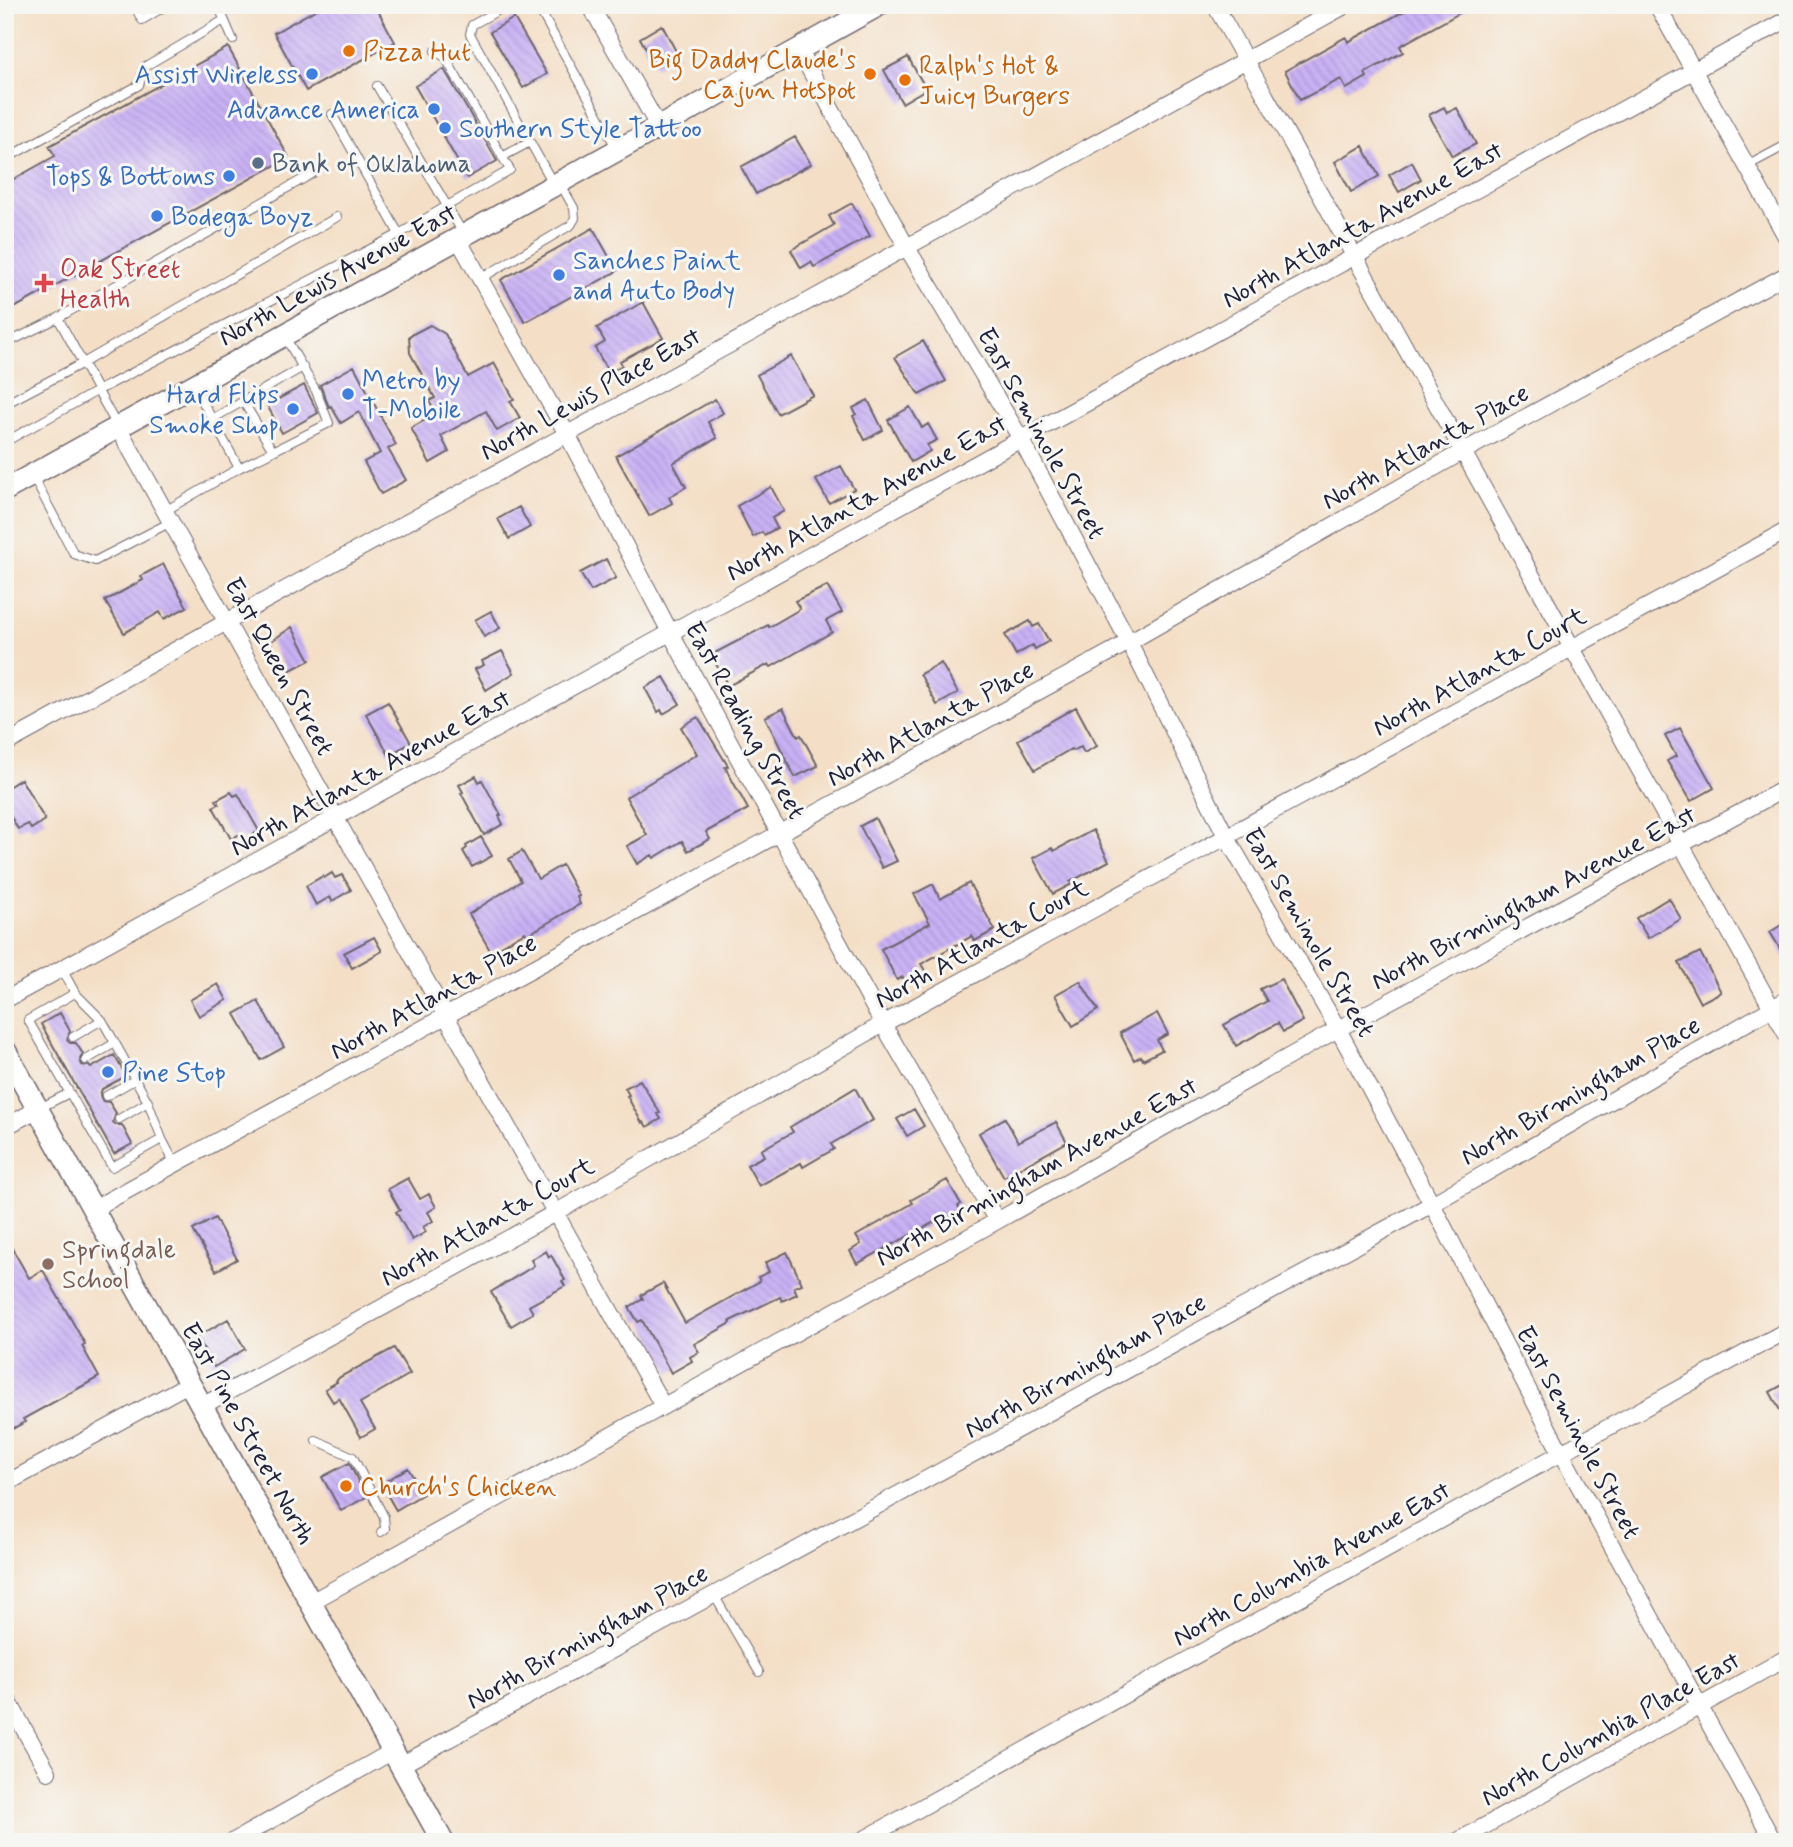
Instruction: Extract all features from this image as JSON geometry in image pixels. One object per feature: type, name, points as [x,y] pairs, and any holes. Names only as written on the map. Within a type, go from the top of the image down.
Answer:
[{"type":"main road","name":"North Lewis Avenue East","points":[[5,490],[879,5]]},
{"type":"main road","name":"East Pine Street North","points":[[5,1051],[443,1842]]},
{"type":"street","points":[[590,5],[658,126]]},
{"type":"street","points":[[1215,5],[1570,649],[1788,1037]]},
{"type":"street","name":"North Lewis Place East","points":[[5,744],[1346,5]]},
{"type":"street","points":[[1657,5],[1788,240]]},
{"type":"street","name":"North Atlanta Avenue East","points":[[5,1000],[1788,19]]},
{"type":"street","name":"East Seminole Street","points":[[799,50],[906,246],[1021,439],[1129,642],[1227,838],[1338,1029],[1561,1453],[1774,1842]]},
{"type":"street","name":"East Reading Street","points":[[461,237],[480,279],[567,434],[671,634],[883,1024],[997,1222]]},
{"type":"street","name":"North Atlanta Place","points":[[93,1209],[1129,642],[1462,452],[1788,274]]},
{"type":"street","name":"East Queen Street","points":[[118,427],[663,1406]]},
{"type":"street","name":"North Atlanta Court","points":[[202,1406],[555,1213],[883,1024],[1788,530]]},
{"type":"street","name":"North Birmingham Avenue East","points":[[311,1602],[997,1222],[1338,1029],[1788,787]]},
{"type":"street","name":"North Birmingham Place","points":[[240,1840],[714,1595],[1432,1204],[1788,999]]},
{"type":"street","points":[[5,1127],[38,1109]]},
{"type":"street","name":"North Columbia Avenue East","points":[[859,1842],[1788,1330]]},
{"type":"street","points":[[5,1484],[190,1383]]},
{"type":"street","name":"North Columbia Place East","points":[[1456,1842],[1788,1657]]},
{"type":"street","points":[[5,1695],[48,1772]]},
{"type":"lane","points":[[134,5],[142,20],[167,5]]},
{"type":"lane","points":[[218,5],[233,40]]},
{"type":"lane","points":[[480,279],[571,225],[575,218],[574,208],[530,142],[470,34],[472,25],[508,5]]},
{"type":"lane","points":[[537,5],[617,150]]},
{"type":"lane","points":[[5,159],[139,85],[144,67],[224,20]]},
{"type":"lane","points":[[5,442],[97,391],[399,234],[510,170],[445,57],[435,51]]},
{"type":"lane","points":[[377,86],[447,206],[461,237]]},
{"type":"lane","points":[[331,114],[399,234]]},
{"type":"lane","points":[[502,157],[530,142]]},
{"type":"lane","points":[[1747,166],[1788,144]]},
{"type":"lane","points":[[5,344],[58,318],[312,174]]},
{"type":"lane","points":[[5,404],[83,363],[337,217]]},
{"type":"lane","points":[[58,318],[118,427]]},
{"type":"lane","points":[[32,475],[74,554],[95,561],[239,468],[329,424],[316,391],[284,334]]},
{"type":"lane","points":[[212,419],[303,367]]},
{"type":"lane","points":[[194,386],[239,468]]},
{"type":"lane","points":[[243,401],[273,451]]},
{"type":"lane","points":[[62,969],[75,993],[102,1020],[148,1102],[175,1164]]},
{"type":"lane","points":[[75,993],[28,1020],[51,1050],[64,1073],[69,1093],[84,1109],[97,1131],[112,1167],[162,1139]]},
{"type":"lane","points":[[73,1037],[102,1020]]},
{"type":"lane","points":[[86,1060],[115,1043]]},
{"type":"lane","points":[[106,1096],[136,1079]]},
{"type":"lane","points":[[38,1109],[69,1093]]},
{"type":"lane","points":[[119,1119],[148,1102]]},
{"type":"lane","points":[[316,1440],[352,1457],[384,1517],[385,1530],[381,1532]]},
{"type":"lane","points":[[714,1595],[759,1672]]},
{"type":"building","points":[[324,5],[375,5],[395,42],[306,91],[274,33]]},
{"type":"building","points":[[1415,5],[1474,5],[1400,46],[1403,52],[1365,73],[1367,77],[1346,89],[1341,79],[1300,100],[1285,71],[1346,37],[1348,42]]},
{"type":"building","points":[[514,18],[547,74],[523,88],[490,32]]},
{"type":"building","points":[[662,25],[678,55],[656,67],[640,38]]},
{"type":"building","points":[[228,47],[288,156],[5,313],[5,184],[55,156],[49,146]]},
{"type":"building","name":"Ralph's Hot & Juicy Burgers","points":[[908,57],[926,89],[902,103],[884,70]]},
{"type":"building","points":[[444,69],[497,161],[467,178],[415,86]]},
{"type":"building","points":[[1444,107],[1447,113],[1457,108],[1476,144],[1452,156],[1429,115]]},
{"type":"building","points":[[795,137],[811,164],[756,194],[741,167]]},
{"type":"building","points":[[1363,146],[1379,176],[1351,192],[1335,162]]},
{"type":"building","points":[[1412,162],[1421,179],[1399,192],[1389,175]]},
{"type":"building","points":[[852,203],[870,236],[814,267],[811,262],[801,268],[791,250],[834,225],[829,216]]},
{"type":"building","name":"Sanches Paint and Auto Body","points":[[593,228],[617,271],[525,322],[501,280]]},
{"type":"building","points":[[643,302],[663,338],[620,361],[622,365],[609,373],[595,348],[605,342],[597,328]]},
{"type":"building","points":[[430,325],[445,334],[468,377],[494,363],[514,399],[510,401],[520,418],[497,431],[486,411],[441,436],[449,452],[430,463],[411,428],[436,414],[429,401],[435,398],[410,353],[409,336]]},
{"type":"building","points":[[923,341],[946,381],[919,395],[895,357]]},
{"type":"building","points":[[791,356],[813,395],[778,414],[757,375]]},
{"type":"building","points":[[354,366],[396,445],[388,449],[406,480],[381,494],[364,462],[380,453],[359,412],[341,423],[331,406],[329,407],[320,385]]},
{"type":"building","name":"Hard Flips Smoke Shop","points":[[304,385],[318,413],[282,433],[267,405]]},
{"type":"building","points":[[715,399],[723,413],[708,422],[717,438],[673,463],[686,487],[669,497],[672,503],[649,516],[616,456]]},
{"type":"building","points":[[868,400],[883,430],[865,440],[853,416],[856,414],[853,408]]},
{"type":"building","points":[[910,407],[922,428],[928,424],[937,440],[927,445],[930,451],[911,462],[888,420]]},
{"type":"building","points":[[841,466],[854,489],[829,503],[816,480]]},
{"type":"building","points":[[771,487],[784,511],[772,518],[777,528],[753,537],[737,506]]},
{"type":"building","points":[[519,507],[530,527],[509,539],[498,519]]},
{"type":"building","points":[[606,559],[616,578],[591,591],[580,573]]},
{"type":"building","points":[[163,564],[187,607],[164,619],[160,612],[124,633],[105,601],[143,580],[141,576]]},
{"type":"building","points":[[827,586],[842,612],[826,621],[832,632],[771,667],[769,664],[728,686],[711,655],[800,609],[795,601]]},
{"type":"building","points":[[491,611],[500,628],[484,637],[475,620]]},
{"type":"building","points":[[1030,621],[1033,627],[1039,624],[1049,641],[1035,649],[1033,645],[1016,655],[1005,635]]},
{"type":"building","points":[[292,627],[310,660],[287,672],[270,642]]},
{"type":"building","points":[[502,651],[514,673],[486,690],[475,669],[484,665],[482,661]]},
{"type":"building","points":[[941,663],[958,693],[937,705],[920,674]]},
{"type":"building","points":[[664,677],[680,704],[663,714],[661,710],[658,712],[645,688]]},
{"type":"building","points":[[388,702],[411,743],[389,755],[366,714]]},
{"type":"building","points":[[1076,707],[1097,746],[1084,753],[1081,747],[1072,751],[1071,749],[1035,770],[1018,740]]},
{"type":"building","points":[[783,708],[798,737],[801,735],[818,766],[795,777],[765,717]]},
{"type":"building","points":[[698,717],[728,766],[725,767],[748,809],[706,832],[710,839],[688,851],[682,841],[654,858],[652,855],[637,864],[627,846],[647,835],[626,797],[697,754],[681,727]]},
{"type":"building","points":[[1680,728],[1714,788],[1691,801],[1667,761],[1676,756],[1665,736]]},
{"type":"building","points":[[476,776],[479,782],[482,780],[503,824],[484,835],[459,785]]},
{"type":"building","points":[[21,779],[45,820],[31,829],[28,824],[18,829],[5,807],[5,789]]},
{"type":"building","points":[[231,792],[234,796],[238,794],[259,831],[243,840],[240,834],[231,839],[213,807],[219,804],[216,800]]},
{"type":"building","points":[[875,818],[897,861],[882,868],[860,826]]},
{"type":"building","points":[[1093,830],[1109,861],[1053,894],[1033,858],[1052,848],[1054,851]]},
{"type":"building","points":[[481,837],[492,856],[472,867],[463,851],[466,846]]},
{"type":"building","points":[[522,851],[538,879],[562,865],[579,896],[577,897],[580,904],[527,935],[525,932],[491,952],[469,914],[521,881],[509,859]]},
{"type":"building","points":[[332,873],[335,878],[342,875],[351,890],[332,901],[330,897],[316,905],[306,886]]},
{"type":"building","points":[[969,883],[995,930],[975,941],[972,936],[921,964],[926,972],[906,982],[903,977],[897,980],[881,949],[930,923],[914,894],[933,884],[940,899]]},
{"type":"building","points":[[1669,898],[1681,919],[1648,938],[1636,918]]},
{"type":"building","points":[[1788,921],[1788,962],[1770,932]]},
{"type":"building","points":[[374,937],[382,951],[352,968],[344,953]]},
{"type":"building","points":[[1700,952],[1721,992],[1700,1003],[1679,963]]},
{"type":"building","points":[[1281,979],[1303,1021],[1283,1032],[1278,1023],[1236,1046],[1224,1025],[1267,1001],[1260,989]]},
{"type":"building","points":[[1080,981],[1098,1010],[1073,1026],[1055,995]]},
{"type":"building","points":[[218,984],[227,1000],[199,1016],[190,1000]]},
{"type":"building","points":[[258,1001],[284,1047],[261,1060],[235,1014]]},
{"type":"building","name":"Pine Stop","points":[[60,1013],[70,1031],[67,1040],[76,1043],[83,1054],[80,1059],[82,1065],[91,1068],[114,1055],[126,1076],[102,1089],[100,1095],[102,1101],[109,1102],[116,1113],[113,1122],[122,1125],[132,1144],[114,1154],[41,1024]]},
{"type":"building","points":[[1157,1013],[1168,1034],[1157,1040],[1162,1050],[1143,1060],[1141,1056],[1134,1060],[1120,1033]]},
{"type":"building","points":[[640,1080],[661,1119],[647,1127],[642,1123],[625,1088]]},
{"type":"building","points":[[855,1088],[873,1120],[831,1144],[834,1149],[803,1167],[801,1163],[759,1186],[747,1165],[764,1156],[761,1150],[793,1132],[790,1127]]},
{"type":"building","points":[[914,1109],[924,1126],[907,1136],[897,1119]]},
{"type":"building","points":[[1005,1118],[1018,1142],[1056,1122],[1067,1142],[1004,1177],[979,1133]]},
{"type":"building","points":[[408,1178],[420,1199],[429,1194],[436,1207],[428,1212],[433,1221],[423,1227],[426,1232],[412,1240],[396,1212],[400,1210],[388,1189]]},
{"type":"building","points":[[947,1180],[961,1204],[958,1206],[961,1211],[938,1224],[936,1221],[857,1264],[850,1251],[861,1244],[856,1236]]},
{"type":"building","points":[[215,1218],[237,1259],[216,1271],[193,1230]]},
{"type":"building","points":[[5,1236],[29,1278],[43,1270],[85,1344],[82,1346],[99,1377],[23,1419],[25,1422],[5,1433]]},
{"type":"building","points":[[546,1251],[565,1280],[562,1281],[565,1286],[529,1306],[533,1313],[511,1326],[491,1292],[532,1267],[534,1265],[531,1260]]},
{"type":"building","points":[[787,1252],[802,1284],[794,1287],[797,1294],[782,1301],[780,1297],[730,1321],[731,1323],[694,1344],[699,1352],[690,1357],[692,1361],[671,1373],[642,1320],[638,1322],[629,1307],[643,1299],[641,1295],[663,1283],[685,1323],[760,1281],[758,1277],[769,1272],[765,1263]]},
{"type":"building","points":[[228,1319],[245,1349],[214,1367],[197,1337]]},
{"type":"building","points":[[394,1348],[410,1374],[360,1403],[375,1429],[361,1437],[339,1398],[333,1402],[325,1389],[340,1377]]},
{"type":"building","points":[[1788,1382],[1788,1425],[1770,1392]]},
{"type":"building","name":"Church's Chicken","points":[[349,1463],[366,1497],[341,1511],[322,1477]]},
{"type":"building","points":[[408,1468],[423,1494],[396,1510],[381,1484]]},
{"type":"place","name":"Pizza Hut","points":[[349,51]]},
{"type":"place","name":"Assist Wireless","points":[[312,74]]},
{"type":"place","name":"Big Daddy Claude's Cajun Hotspot","points":[[870,74]]},
{"type":"place","name":"Ralph's Hot & Juicy Burgers","points":[[905,80]]},
{"type":"place","name":"Advance America","points":[[434,109]]},
{"type":"place","name":"Southern Style Tattoo","points":[[445,128]]},
{"type":"place","name":"Bank of Oklahoma","points":[[258,163]]},
{"type":"place","name":"Tops & Bottoms","points":[[229,176]]},
{"type":"place","name":"Bodega Boyz","points":[[157,216]]},
{"type":"place","name":"Sanches Paint and Auto Body","points":[[559,275]]},
{"type":"place","name":"Oak Street Health","points":[[44,283]]},
{"type":"place","name":"Metro by T-Mobile","points":[[348,394]]},
{"type":"place","name":"Hard Flips Smoke Shop","points":[[293,409]]},
{"type":"place","name":"Pine Stop","points":[[108,1072]]},
{"type":"place","name":"Springdale School","points":[[48,1264]]},
{"type":"place","name":"Church's Chicken","points":[[346,1486]]}]
